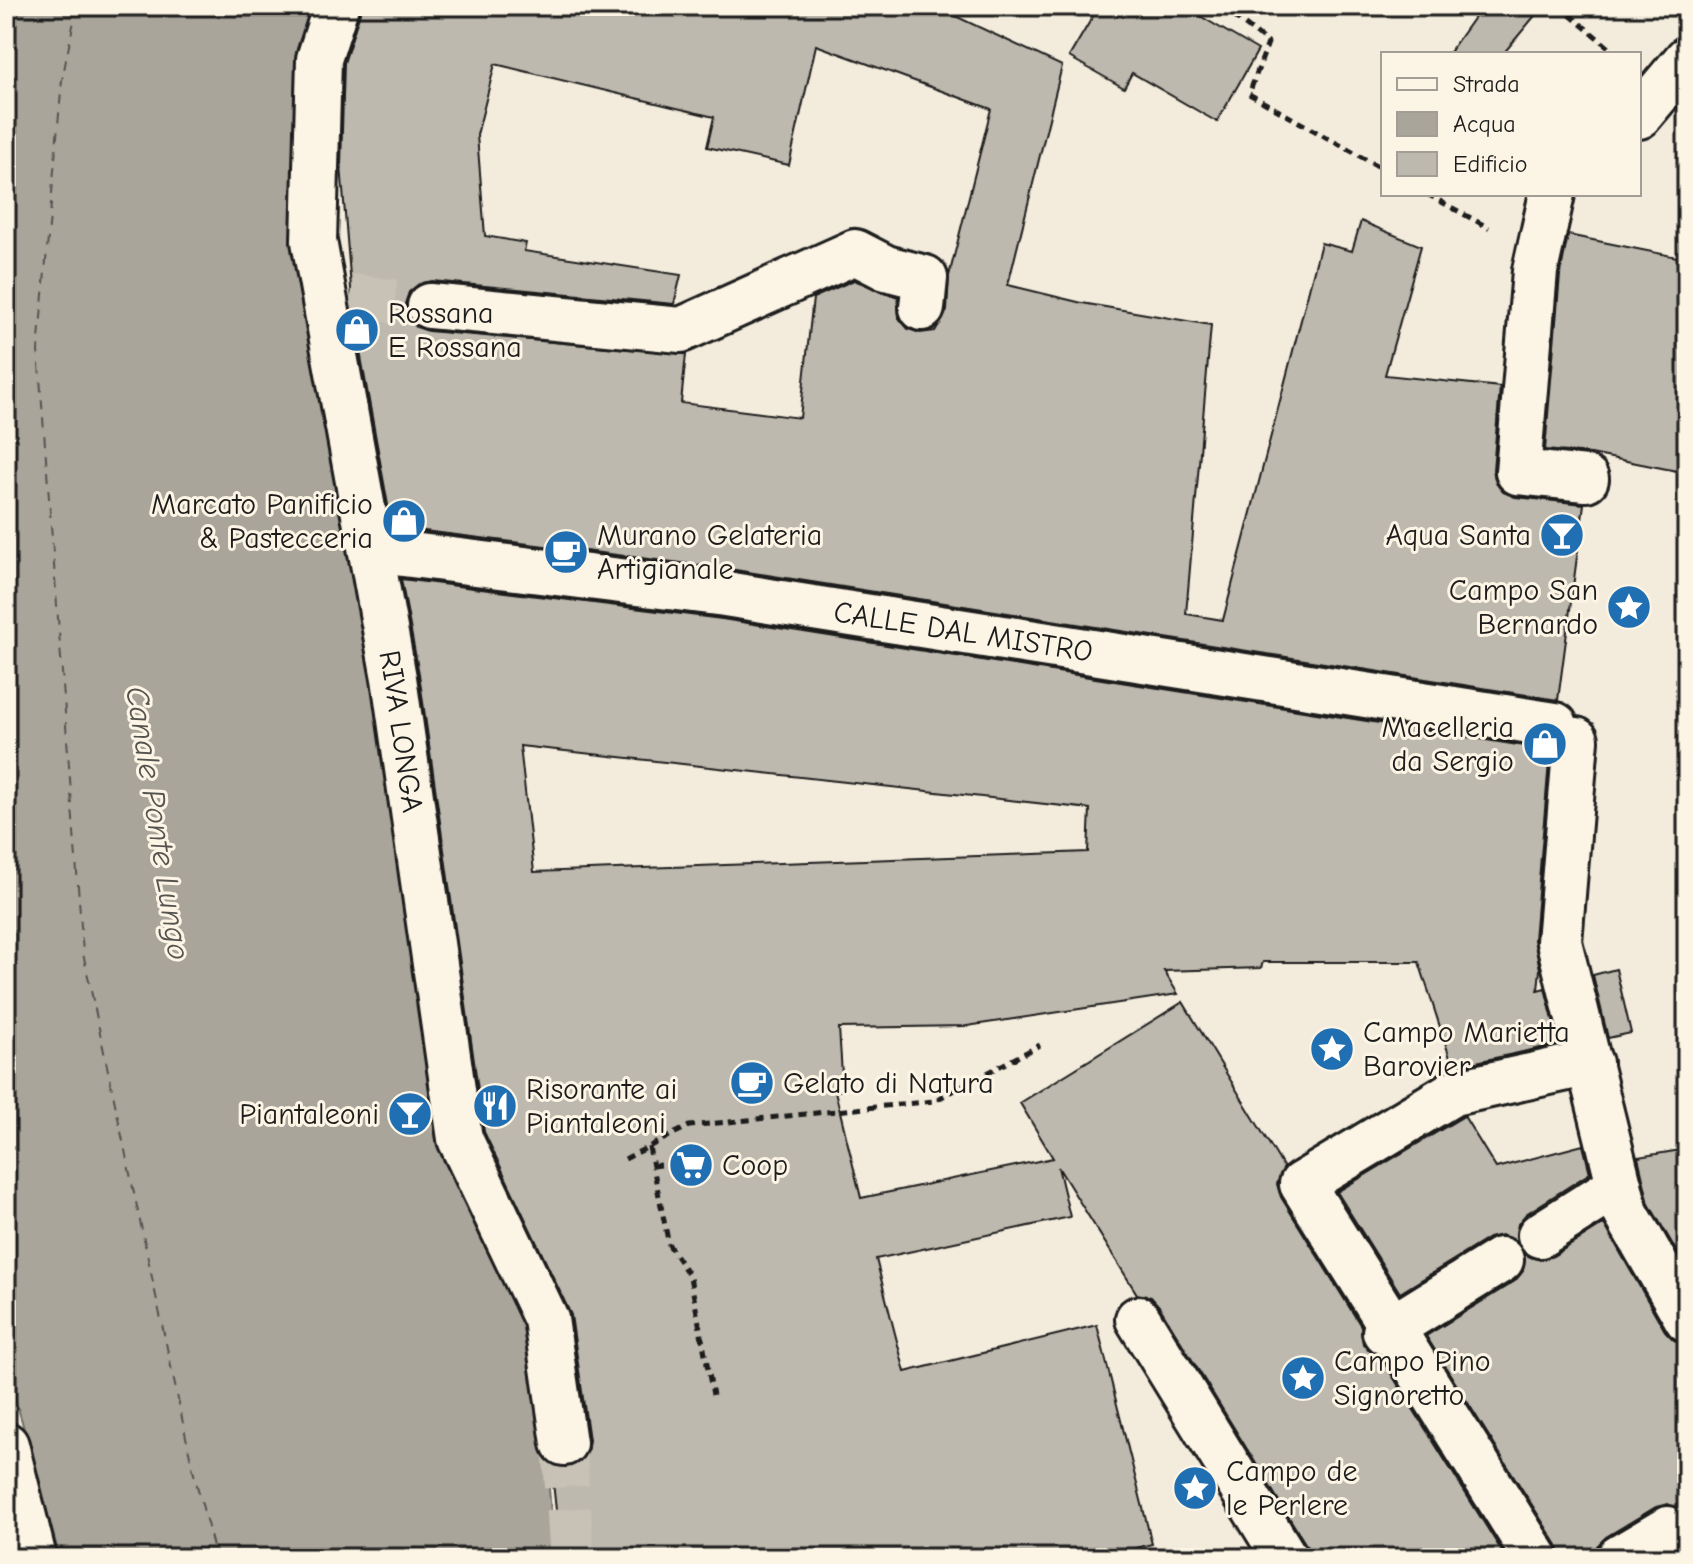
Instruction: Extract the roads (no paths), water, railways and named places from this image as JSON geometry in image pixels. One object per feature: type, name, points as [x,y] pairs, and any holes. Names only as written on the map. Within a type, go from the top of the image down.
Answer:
[{"type":"street","name":"RIVA LONGA","points":[[336,6],[319,59],[314,241],[337,295],[371,550],[394,678],[460,1139],[546,1319],[564,1443]]},
{"type":"street","points":[[1641,114],[1687,59]]},
{"type":"street","points":[[1552,196],[1538,256],[1518,472],[1586,479]]},
{"type":"street","points":[[430,306],[681,330],[855,252],[886,268],[925,278],[922,308]]},
{"type":"street","name":"CALLE DAL MISTRO","points":[[371,550],[725,594],[1565,732],[1559,942],[1590,1063]]},
{"type":"street","points":[[1536,1558],[1389,1329],[1302,1184],[1453,1093],[1590,1063],[1626,1213],[1687,1319]]},
{"type":"street","points":[[1540,1235],[1619,1185]]},
{"type":"street","points":[[1389,1329],[1501,1260]]},
{"type":"street","points":[[1138,1319],[1214,1429],[1285,1558]]},
{"type":"street","points":[[6,1445],[34,1558]]},
{"type":"street","points":[[1619,1558],[1668,1529]]},
{"type":"water","name":"Canale Ponte Lungo","points":[[6,6],[318,6],[306,32],[399,803],[538,1362],[555,1558],[60,1558],[46,1508],[40,1509],[34,1491],[41,1488],[6,1366]]},
{"type":"tunnel","points":[[351,296],[430,306]]},
{"type":"tunnel","points":[[564,1443],[572,1558]]},
{"type":"place","name":"Rossana E Rossana","points":[[357,330]]},
{"type":"place","name":"Marcato Panificio & Pastecceria","points":[[404,521]]},
{"type":"place","name":"Aqua Santa","points":[[1562,535]]},
{"type":"place","name":"Murano Gelateria Artigianale","points":[[566,552]]},
{"type":"place","name":"Campo San Bernardo","points":[[1629,607]]},
{"type":"place","name":"Macelleria da Sergio","points":[[1545,744]]},
{"type":"place","name":"Campo Marietta Barovier","points":[[1332,1049]]},
{"type":"place","name":"Gelato di Natura","points":[[752,1083]]},
{"type":"place","name":"Risorante ai Piantaleoni","points":[[495,1106]]},
{"type":"place","name":"Piantaleoni","points":[[410,1114]]},
{"type":"place","name":"Coop","points":[[691,1165]]},
{"type":"place","name":"Campo Pino Signoretto","points":[[1303,1378]]},
{"type":"place","name":"Campo de le Perlere","points":[[1195,1488]]}]
